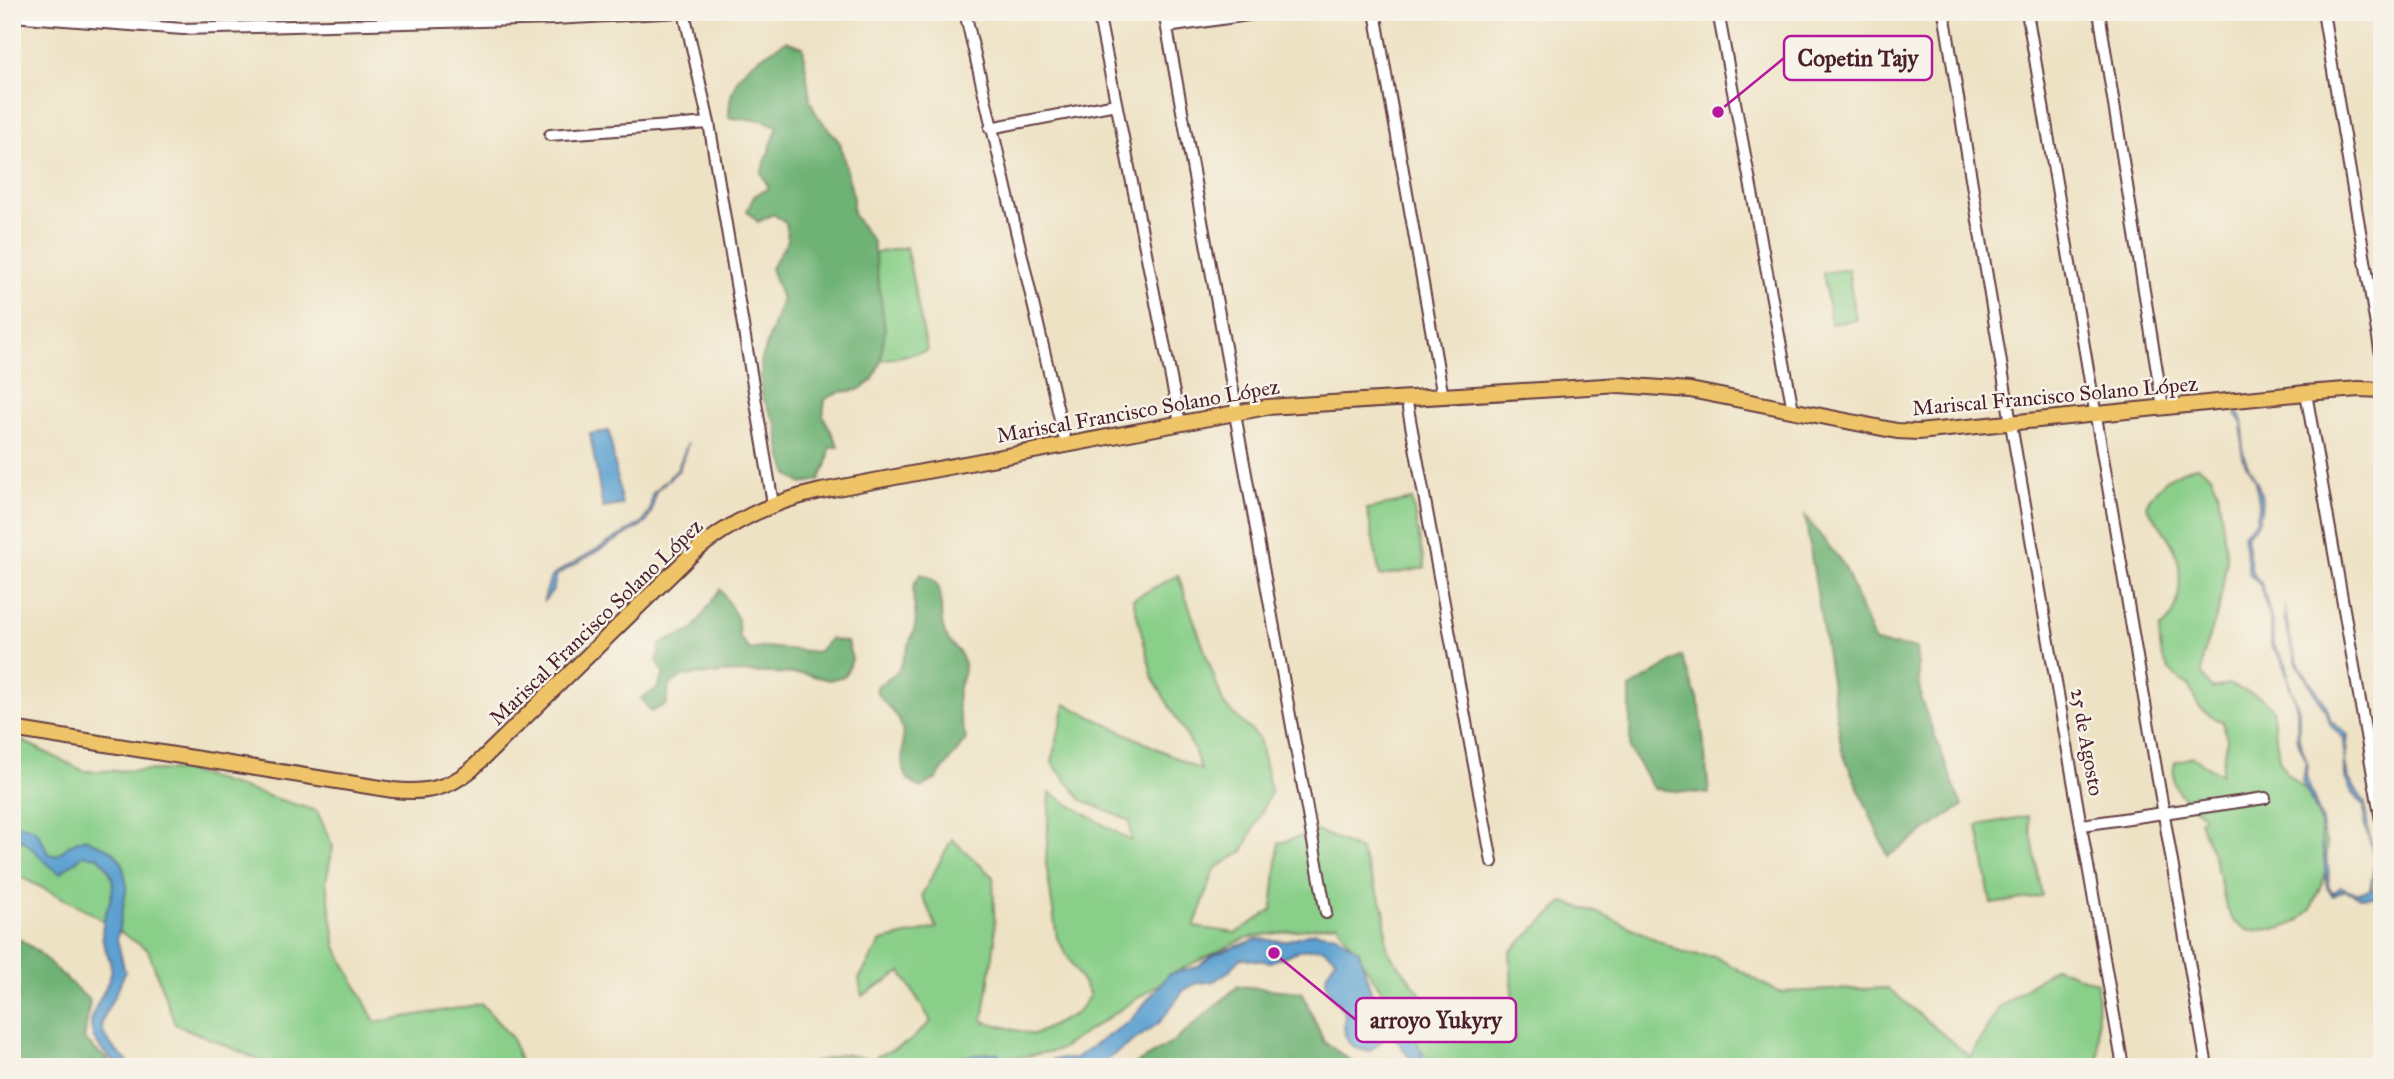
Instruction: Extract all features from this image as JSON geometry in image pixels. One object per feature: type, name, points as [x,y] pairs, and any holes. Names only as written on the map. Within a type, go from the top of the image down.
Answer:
[{"type":"main road","name":"Mariscal Francisco Solano López","points":[[12,729],[393,790],[430,791],[449,786],[471,770],[709,540],[737,521],[773,504],[821,491],[1180,424],[1304,404],[1653,385],[1905,431],[2011,424],[2306,393],[2382,390]]},
{"type":"street","points":[[12,16],[183,29],[554,19],[683,12],[709,123],[773,504]]},
{"type":"street","points":[[965,12],[1066,445]]},
{"type":"street","points":[[1098,12],[1180,424]]},
{"type":"street","points":[[1164,12],[1326,913]]},
{"type":"street","points":[[1167,27],[1268,12]]},
{"type":"street","points":[[1375,12],[1443,397]]},
{"type":"street","points":[[1718,12],[1793,410]]},
{"type":"street","name":"25 de Agosto","points":[[1944,12],[2011,424],[2123,1067]]},
{"type":"street","points":[[2026,12],[2093,415],[2207,1067]]},
{"type":"street","points":[[2099,12],[2163,408]]},
{"type":"street","points":[[2323,12],[2382,361]]},
{"type":"street","points":[[990,128],[1116,104]]},
{"type":"street","points":[[551,135],[709,123]]},
{"type":"street","points":[[2306,393],[2382,826]]},
{"type":"street","points":[[1406,398],[1492,862]]},
{"type":"street","points":[[2082,825],[2265,798]]},
{"type":"green space","points":[[786,41],[803,47],[810,100],[817,115],[840,143],[853,196],[853,214],[873,242],[885,330],[880,364],[872,381],[858,390],[840,392],[825,399],[823,416],[839,447],[830,447],[827,464],[819,480],[802,484],[788,474],[782,458],[777,425],[761,395],[761,362],[782,299],[771,268],[788,240],[786,223],[773,214],[758,222],[747,211],[754,196],[769,188],[761,173],[778,126],[762,120],[729,118],[733,89],[744,70]]},
{"type":"green space","points":[[906,247],[927,351],[877,361],[856,257]]},
{"type":"green space","points":[[1848,269],[1856,320],[1831,324],[1823,273]]},
{"type":"green space","points":[[2198,466],[2211,475],[2218,491],[2227,558],[2219,609],[2203,657],[2202,674],[2212,689],[2228,684],[2260,697],[2272,708],[2279,759],[2288,774],[2312,796],[2327,845],[2324,878],[2311,909],[2299,921],[2283,928],[2249,931],[2234,922],[2226,906],[2213,854],[2199,821],[2204,817],[2180,794],[2174,781],[2175,762],[2192,757],[2221,774],[2227,739],[2223,722],[2201,708],[2194,699],[2190,686],[2169,670],[2160,648],[2160,629],[2174,613],[2177,603],[2179,565],[2168,536],[2146,506],[2155,491],[2167,480]]},
{"type":"green space","points":[[1412,500],[1425,568],[1380,576],[1367,509]]},
{"type":"green space","points":[[1805,516],[1844,565],[1875,643],[1916,648],[1921,700],[1962,806],[1888,856],[1842,751]]},
{"type":"green space","points":[[921,574],[931,578],[940,591],[945,634],[963,660],[964,672],[958,699],[966,739],[936,779],[921,788],[906,776],[902,761],[901,725],[876,689],[897,672],[904,657],[915,626],[913,593],[916,580]]},
{"type":"green space","points":[[1178,575],[1224,705],[1259,738],[1271,792],[1243,851],[1215,869],[1194,927],[1236,933],[1272,910],[1279,843],[1319,831],[1360,850],[1384,908],[1387,950],[1428,1003],[1515,1039],[1510,952],[1564,902],[1607,916],[1684,953],[1716,957],[1778,992],[1888,988],[1970,1057],[1999,1008],[2055,967],[2097,983],[2099,1067],[1433,1067],[1337,924],[1246,938],[1183,968],[1059,1050],[968,1067],[799,1067],[843,1054],[872,1059],[909,1042],[931,1021],[901,972],[862,996],[859,979],[881,941],[937,928],[922,895],[952,839],[993,877],[995,941],[983,1021],[1034,1035],[1077,1013],[1090,995],[1057,938],[1046,863],[1050,793],[1131,841],[1130,821],[1082,800],[1052,763],[1065,704],[1201,770],[1193,747],[1153,678],[1133,599]]},
{"type":"green space","points":[[720,589],[738,619],[739,637],[750,650],[766,647],[818,652],[830,639],[847,642],[852,659],[845,676],[829,680],[804,674],[736,672],[682,676],[669,686],[666,704],[651,712],[641,698],[656,690],[664,675],[657,660],[661,643],[692,631]]},
{"type":"green space","points":[[1682,656],[1700,707],[1709,794],[1654,789],[1630,750],[1630,688]]},
{"type":"green space","points":[[12,736],[84,771],[183,770],[317,811],[333,847],[326,881],[336,947],[375,1022],[482,1004],[512,1038],[522,1067],[266,1067],[262,1061],[175,1024],[148,950],[83,908],[12,873]]},
{"type":"green space","points":[[2028,816],[2042,896],[1991,904],[1978,825]]},
{"type":"green space","points":[[12,934],[36,950],[90,1001],[84,1040],[116,1067],[12,1067]]},
{"type":"green space","points":[[1238,986],[1302,992],[1324,1042],[1360,1067],[1130,1067],[1175,1041]]},
{"type":"water","points":[[2240,414],[2244,426],[2244,456],[2259,487],[2262,502],[2258,523],[2246,535],[2252,573],[2261,583],[2273,625],[2273,644],[2287,666],[2288,677],[2283,661],[2271,645],[2271,624],[2260,585],[2249,574],[2243,534],[2256,521],[2259,506],[2256,481],[2242,458],[2242,423],[2236,415]]},
{"type":"water","points":[[609,431],[622,505],[603,508],[590,434]]},
{"type":"water","points":[[688,443],[679,470],[656,491],[652,511],[646,523],[557,575],[553,590],[543,602],[550,579],[556,573],[643,522],[650,510],[652,494],[677,470]]},
{"type":"water","points":[[2285,606],[2297,660],[2322,698],[2330,720],[2348,735],[2345,763],[2348,778],[2365,803],[2369,837],[2376,855],[2372,890],[2382,892],[2382,896],[2360,897],[2345,890],[2333,896],[2327,887],[2322,840],[2329,873],[2328,886],[2333,893],[2341,887],[2356,893],[2370,890],[2375,858],[2364,823],[2364,806],[2351,791],[2345,778],[2344,739],[2331,726],[2325,710],[2296,661],[2284,618]]},
{"type":"water","points":[[2292,692],[2299,709],[2299,738],[2308,766],[2306,776],[2322,822],[2321,835],[2319,817],[2302,781],[2307,763],[2297,739],[2297,709]]},
{"type":"water","points":[[12,824],[33,829],[49,854],[56,856],[71,844],[85,838],[113,851],[122,862],[127,886],[117,939],[125,972],[102,1022],[108,1040],[134,1067],[120,1065],[110,1058],[95,1039],[91,1029],[94,1010],[111,972],[102,929],[113,889],[108,869],[99,857],[84,855],[60,873],[25,842],[12,836]]},
{"type":"water","points":[[1314,932],[1337,935],[1359,951],[1372,995],[1363,1017],[1369,1030],[1378,1028],[1385,1009],[1395,1004],[1421,1023],[1442,1018],[1452,1024],[1439,1031],[1413,1033],[1422,1053],[1423,1067],[1410,1067],[1411,1060],[1392,1033],[1369,1051],[1350,1044],[1344,1028],[1345,1014],[1332,995],[1326,979],[1336,958],[1322,948],[1301,950],[1270,962],[1241,958],[1229,971],[1214,981],[1195,984],[1184,990],[1159,1023],[1096,1067],[1049,1067],[1053,1059],[1074,1059],[1131,1020],[1169,974],[1197,967],[1215,954],[1257,939],[1285,941]]},
{"type":"water","points":[[997,1053],[1020,1067],[948,1067],[960,1058]]},
{"type":"place","name":"Copetin Tajy","points":[[1718,112]]},
{"type":"place","name":"arroyo Yukyry","points":[[1274,953]]}]
